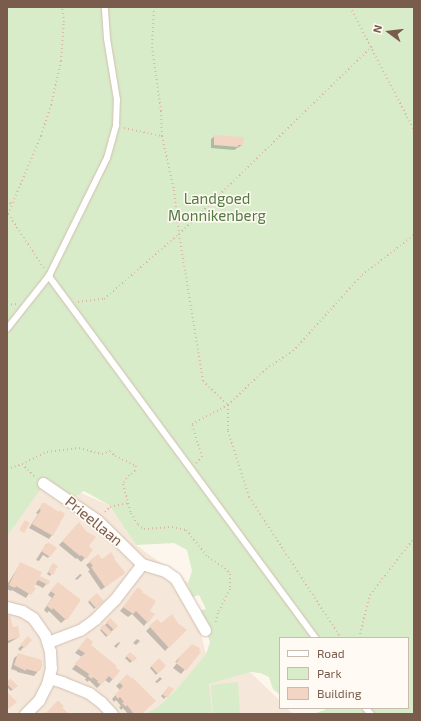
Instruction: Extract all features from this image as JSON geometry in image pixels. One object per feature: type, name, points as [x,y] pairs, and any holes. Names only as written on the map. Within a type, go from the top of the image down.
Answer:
[{"type":"street","name":"Prieellaan","points":[[43,483],[97,520],[142,564],[165,571],[175,578],[205,630]]},
{"type":"street","points":[[48,642],[80,630],[94,619],[115,599],[142,564]]},
{"type":"street","points":[[7,607],[22,611],[33,618],[40,626],[48,642],[51,663],[49,678],[39,700],[25,714]]},
{"type":"street","points":[[49,678],[89,693],[101,702],[112,714]]},
{"type":"lane","points":[[7,329],[49,276],[107,158],[116,126],[117,100],[107,39],[105,7]]},
{"type":"lane","points":[[49,276],[71,303],[315,637]]},
{"type":"path","points":[[49,276],[7,215],[41,136],[51,105],[61,61],[64,22],[62,7]]},
{"type":"path","points":[[154,7],[152,47],[161,111],[162,136],[174,190],[179,234],[203,382],[228,405],[228,431],[249,497],[340,637]]},
{"type":"path","points":[[350,7],[372,46],[414,130]]},
{"type":"path","points":[[71,303],[104,299],[179,234],[372,46]]},
{"type":"path","points":[[116,126],[162,136]]},
{"type":"path","points":[[7,200],[11,204]]},
{"type":"path","points":[[191,468],[202,456],[192,424],[228,405],[266,369],[293,351],[362,275],[414,235]]},
{"type":"path","points":[[7,469],[22,464],[47,452],[58,449],[79,448],[102,454],[110,451],[115,456],[136,466],[135,471],[129,475],[123,484],[128,503],[138,525],[144,529],[172,528],[186,530],[208,557],[226,568],[230,574],[230,589],[218,613],[213,632],[212,634],[209,634],[205,630]]},
{"type":"path","points":[[22,464],[43,483]]},
{"type":"path","points":[[110,507],[128,503]]},
{"type":"path","points":[[359,637],[370,594],[414,538]]},
{"type":"shaded area","points":[[48,479],[109,505],[136,545],[188,583],[206,654],[250,672],[279,700],[279,709],[288,709],[293,714],[7,714],[7,515]]},
{"type":"green space","name":"Landgoed Monnikenberg","points":[[7,7],[414,7],[414,714],[312,714],[324,709],[409,709],[409,637],[279,637],[279,694],[273,689],[269,677],[260,673],[250,672],[209,684],[212,714],[145,714],[158,707],[176,690],[206,654],[210,642],[198,611],[206,609],[199,595],[192,597],[188,583],[192,571],[187,550],[174,543],[136,545],[109,505],[84,491],[74,497],[48,479],[7,536]]},
{"type":"green space","points":[[238,682],[240,714],[213,714],[211,685]]},
{"type":"building","points":[[214,135],[244,137],[243,145],[238,145],[238,147],[214,145]]},
{"type":"building","points":[[42,503],[45,503],[59,512],[60,510],[65,514],[53,536],[32,524],[41,510],[39,509]]},
{"type":"building","points":[[25,520],[30,523],[24,533],[19,530]]},
{"type":"building","points":[[79,522],[86,531],[96,537],[89,546],[93,550],[86,559],[62,541]]},
{"type":"building","points":[[48,542],[57,548],[50,557],[41,551]]},
{"type":"building","points":[[111,552],[115,558],[114,559],[125,572],[105,587],[91,567],[93,566],[89,561],[98,554],[102,559]]},
{"type":"building","points":[[20,562],[42,572],[40,576],[50,581],[48,585],[38,580],[34,587],[36,588],[31,595],[16,586],[15,588],[9,585]]},
{"type":"building","points":[[53,563],[58,566],[53,575],[48,572]]},
{"type":"building","points":[[58,582],[81,600],[66,620],[53,608],[52,610],[47,606],[55,594],[50,591]]},
{"type":"building","points":[[137,588],[156,601],[150,611],[155,614],[148,623],[136,611],[133,614],[123,607]]},
{"type":"building","points":[[97,593],[104,601],[96,608],[89,600]]},
{"type":"building","points":[[172,614],[178,623],[187,630],[169,648],[149,626],[157,619],[161,623]]},
{"type":"building","points":[[10,615],[13,627],[18,626],[20,637],[7,641],[7,616]]},
{"type":"building","points":[[110,618],[118,626],[114,630],[106,622]]},
{"type":"building","points":[[104,624],[112,632],[108,636],[100,628]]},
{"type":"building","points":[[28,636],[32,640],[25,648],[20,645]]},
{"type":"building","points":[[87,637],[93,642],[91,645],[117,666],[115,667],[120,671],[113,680],[109,676],[101,685],[93,677],[92,679],[88,676],[89,674],[76,665],[75,663],[85,653],[78,649]]},
{"type":"building","points":[[192,644],[200,648],[199,650],[201,652],[186,671],[176,663],[179,659],[178,658]]},
{"type":"building","points":[[130,652],[137,658],[133,662],[126,656]]},
{"type":"building","points":[[18,653],[42,660],[41,670],[39,669],[38,672],[26,669],[26,671],[14,665]]},
{"type":"building","points":[[159,658],[166,666],[158,674],[151,666]]},
{"type":"building","points":[[127,674],[131,678],[132,677],[156,701],[144,712],[145,714],[134,714],[127,705],[126,707],[122,703],[124,702],[120,697],[118,699],[115,695],[123,686],[119,682]]},
{"type":"building","points":[[10,678],[18,686],[13,690],[7,684]]},
{"type":"building","points":[[169,686],[174,689],[167,698],[162,694]]},
{"type":"building","points":[[7,692],[17,702],[7,710]]},
{"type":"building","points":[[57,701],[59,701],[64,706],[62,707],[69,714],[45,714]]}]
